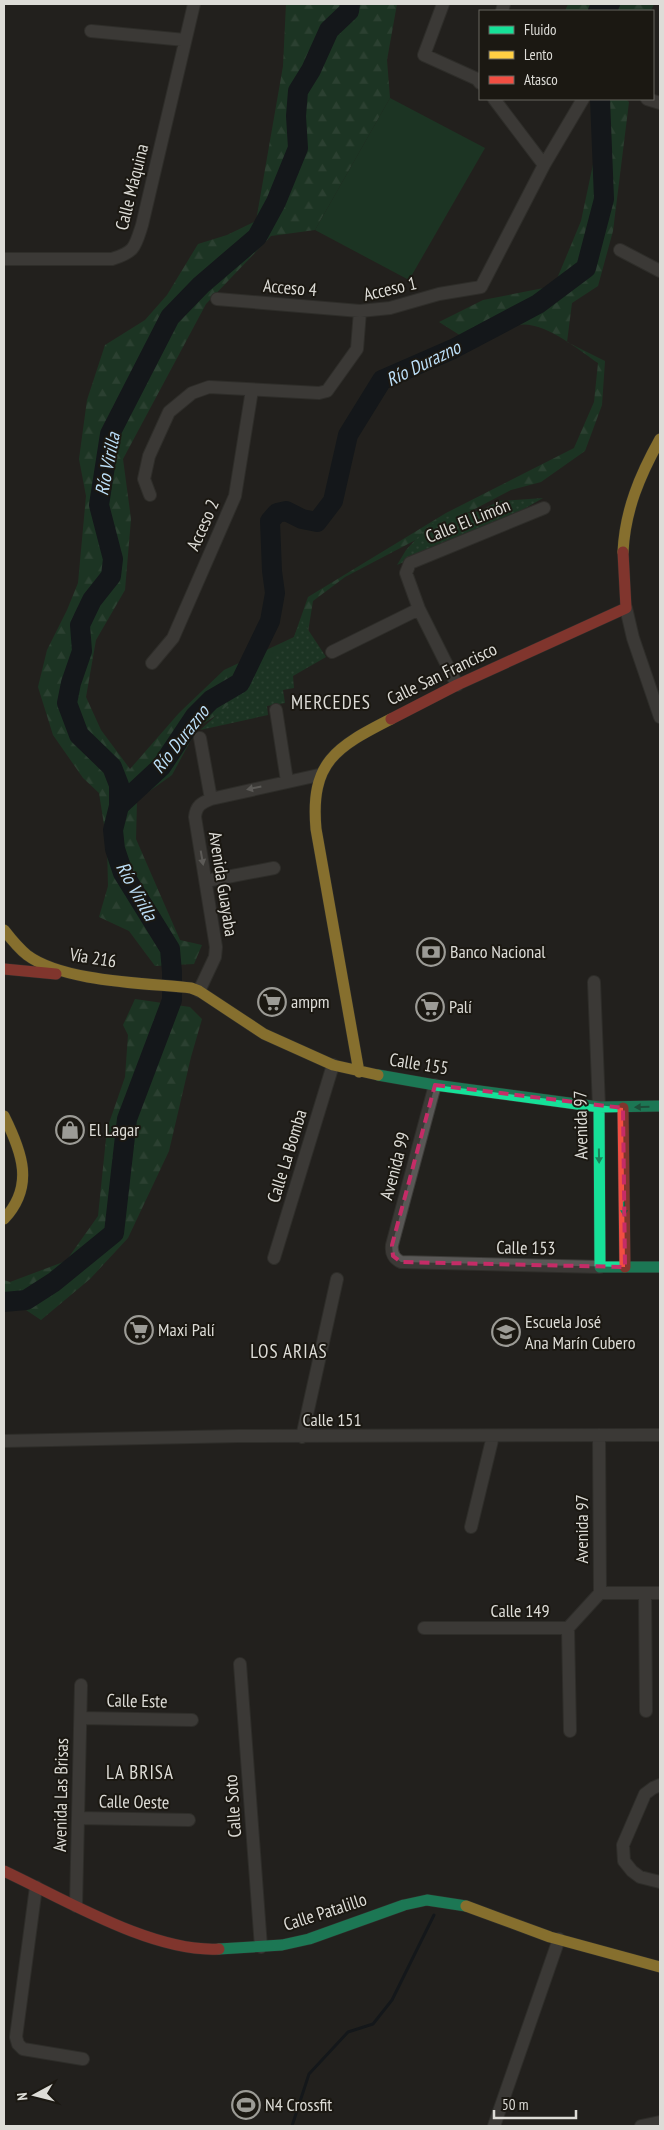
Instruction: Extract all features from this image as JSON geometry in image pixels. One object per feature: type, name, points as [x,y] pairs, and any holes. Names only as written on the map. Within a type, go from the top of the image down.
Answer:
[{"type":"street","name":"Calle Máquina","points":[[4,259],[112,259],[129,254],[137,240],[142,225],[194,4]]},
{"type":"street","points":[[443,4],[424,55],[479,77]]},
{"type":"street","points":[[91,31],[185,40]]},
{"type":"street","points":[[495,100],[544,164],[582,100]]},
{"type":"street","name":"Acceso 1","points":[[150,495],[144,479],[149,456],[169,412],[192,393],[209,386],[252,390],[327,391],[357,349],[360,311],[390,308],[439,294],[481,287],[544,164]]},
{"type":"street","points":[[620,250],[660,271]]},
{"type":"street","name":"Acceso 4","points":[[217,299],[360,311]]},
{"type":"street","name":"Acceso 2","points":[[152,662],[173,638],[235,496],[252,390]]},
{"type":"street","points":[[660,439],[642,469],[628,510],[622,549],[626,608],[633,638],[660,717]]},
{"type":"street","name":"Calle El Limón","points":[[419,609],[406,573],[410,563],[544,508]]},
{"type":"street","name":"Calle San Francisco","points":[[359,1072],[316,829],[314,795],[319,775],[339,749],[352,739],[456,685],[626,608]]},
{"type":"street","points":[[332,652],[419,609],[456,685]]},
{"type":"street","points":[[276,710],[287,781]]},
{"type":"street","points":[[200,738],[211,799],[319,775]]},
{"type":"street","name":"Avenida Guayaba","points":[[195,990],[215,957],[216,947],[195,817],[196,810],[201,804],[211,799]]},
{"type":"street","points":[[206,881],[274,868]]},
{"type":"street","name":"Vía 216","points":[[4,935],[42,964],[76,976],[195,990]]},
{"type":"street","points":[[4,969],[76,976]]},
{"type":"street","name":"Avenida 97","points":[[594,982],[599,1107],[600,1267]]},
{"type":"street","name":"Calle 155","points":[[195,990],[264,1034],[333,1065],[359,1072],[435,1085],[599,1107],[660,1106]]},
{"type":"street","name":"Calle La Bomba","points":[[274,1258],[333,1065]]},
{"type":"street","name":"Avenida 99","points":[[393,1256],[392,1246],[435,1085]]},
{"type":"street","points":[[623,1108],[625,1267]]},
{"type":"street","points":[[4,1116],[19,1148],[24,1167],[23,1187],[17,1204],[4,1219]]},
{"type":"street","name":"Calle 153","points":[[393,1256],[401,1262],[660,1268]]},
{"type":"street","points":[[302,1437],[338,1279]]},
{"type":"street","name":"Avenida 97","points":[[599,1435],[600,1593]]},
{"type":"street","name":"Calle 151","points":[[4,1441],[209,1437],[660,1435]]},
{"type":"street","points":[[471,1527],[493,1436]]},
{"type":"street","points":[[600,1593],[660,1593]]},
{"type":"street","name":"Calle 149","points":[[424,1628],[568,1628],[600,1593]]},
{"type":"street","points":[[645,1593],[646,1711]]},
{"type":"street","points":[[568,1628],[570,1731]]},
{"type":"street","name":"Calle Soto","points":[[240,1664],[261,1947]]},
{"type":"street","name":"Avenida Las Brisas","points":[[76,1906],[81,1685]]},
{"type":"street","name":"Calle Este","points":[[81,1718],[192,1720]]},
{"type":"street","points":[[660,1785],[645,1794],[623,1845],[624,1861],[632,1872],[640,1877],[660,1882]]},
{"type":"street","name":"Calle Oeste","points":[[78,1818],[189,1820]]},
{"type":"street","name":"Calle Patalillo","points":[[4,1871],[124,1928],[156,1940],[213,1949],[261,1947],[309,1939],[398,1907],[427,1900],[466,1906],[558,1939],[660,1967]]},
{"type":"street","points":[[36,1887],[16,2037],[18,2044],[23,2049],[83,2059]]},
{"type":"street","points":[[494,2126],[558,1939]]},
{"type":"street","points":[[641,2126],[660,2122]]},
{"type":"highlighted area","points":[[435,1085],[623,1108],[625,1267],[401,1262],[393,1256],[392,1245]]},
{"type":"green space","points":[[286,4],[397,4],[387,60],[390,98],[315,230],[271,236],[206,304],[123,459],[131,519],[125,590],[96,640],[86,697],[101,730],[130,769],[179,713],[224,670],[294,637],[308,597],[446,513],[574,448],[594,402],[598,363],[571,344],[605,361],[602,405],[585,451],[541,482],[511,490],[345,577],[313,601],[307,638],[250,694],[198,727],[172,775],[137,800],[136,839],[180,940],[202,945],[194,964],[155,966],[129,931],[99,917],[108,886],[107,844],[99,793],[83,778],[53,735],[38,687],[47,650],[78,583],[86,496],[79,459],[87,400],[105,345],[145,320],[167,295],[198,244],[227,235],[256,221],[283,66]]},
{"type":"green space","points":[[568,4],[654,4],[651,10],[565,10]]},
{"type":"green space","points":[[390,98],[485,148],[409,280],[315,230]]},
{"type":"green space","points":[[602,100],[627,100],[629,102],[613,231],[598,286],[572,303],[567,342],[549,331],[538,327],[518,325],[477,346],[439,322],[483,300],[554,286],[581,221],[595,155],[594,105]]},
{"type":"green space","points":[[543,498],[517,513],[397,565],[406,550],[429,525],[445,517],[480,511],[499,501]]},
{"type":"green space","points":[[301,619],[326,657],[293,676],[294,688],[283,690],[285,703],[267,706],[268,715],[200,730],[246,689],[264,665],[294,637]]},
{"type":"green space","points":[[135,999],[190,1007],[202,1019],[169,1151],[128,1238],[90,1279],[41,1320],[20,1306],[4,1312],[4,1280],[10,1282],[66,1261],[98,1216],[107,1129],[125,1077],[128,1035],[123,1025]]},
{"type":"waterway","name":"Río Virilla","points":[[4,1302],[26,1300],[54,1282],[114,1233],[127,1119],[172,1000],[170,949],[123,873],[115,849],[113,830],[119,806],[119,785],[112,767],[79,735],[67,703],[71,683],[82,651],[80,625],[92,600],[111,576],[113,559],[99,505],[110,434],[170,317],[201,285],[257,237],[276,202],[298,148],[296,116],[298,91],[311,70],[329,30],[349,11],[350,4]]},
{"type":"waterway","name":"Río Durazno","points":[[600,10],[610,4]]},
{"type":"waterway","name":"Río Durazno","points":[[119,806],[161,767],[195,716],[211,700],[240,683],[270,621],[275,593],[270,521],[277,513],[286,511],[302,519],[317,522],[333,501],[348,435],[382,380],[453,349],[538,304],[586,268],[604,199],[600,100]]},
{"type":"waterway","points":[[292,2126],[309,2074],[348,2032],[373,2024],[392,2000],[434,1915]]},
{"type":"traffic: fast","points":[[378,1075],[435,1085],[599,1107],[660,1106]]},
{"type":"traffic: fast","points":[[599,1107],[600,1267],[660,1267]]},
{"type":"traffic: fast","points":[[219,1949],[282,1945],[309,1939],[404,1905],[427,1900],[466,1906]]},
{"type":"traffic: slow","points":[[623,552],[630,507],[646,466],[660,439]]},
{"type":"traffic: slow","points":[[359,1072],[316,829],[315,806],[317,787],[331,759],[355,739],[391,719]]},
{"type":"traffic: slow","points":[[4,930],[27,955],[61,971],[106,980],[191,988],[199,991],[264,1034],[333,1065],[378,1075]]},
{"type":"traffic: slow","points":[[4,1116],[16,1143],[22,1169],[20,1194],[14,1207],[4,1219]]},
{"type":"traffic: slow","points":[[466,1906],[550,1937],[660,1967]]},
{"type":"traffic: jam","points":[[391,719],[457,685],[626,608],[623,552]]},
{"type":"traffic: jam","points":[[4,969],[56,974]]},
{"type":"traffic: jam","points":[[623,1108],[625,1267]]},
{"type":"traffic: jam","points":[[4,1871],[109,1922],[138,1933],[193,1948],[219,1949]]},
{"type":"place","name":"Banco Nacional","points":[[431,952]]},
{"type":"place","name":"ampm","points":[[272,1002]]},
{"type":"place","name":"Palí","points":[[430,1007]]},
{"type":"place","name":"El Lagar","points":[[70,1130]]},
{"type":"place","name":"Maxi Palí","points":[[139,1330]]},
{"type":"place","name":"Escuela José Ana Marín Cubero","points":[[506,1332]]},
{"type":"place","name":"N4 Crossfit","points":[[246,2105]]},
{"type":"district","name":"MERCEDES","points":[[331,702]]},
{"type":"district","name":"LOS ARIAS","points":[[289,1351]]},
{"type":"district","name":"LA BRISA","points":[[140,1772]]}]
